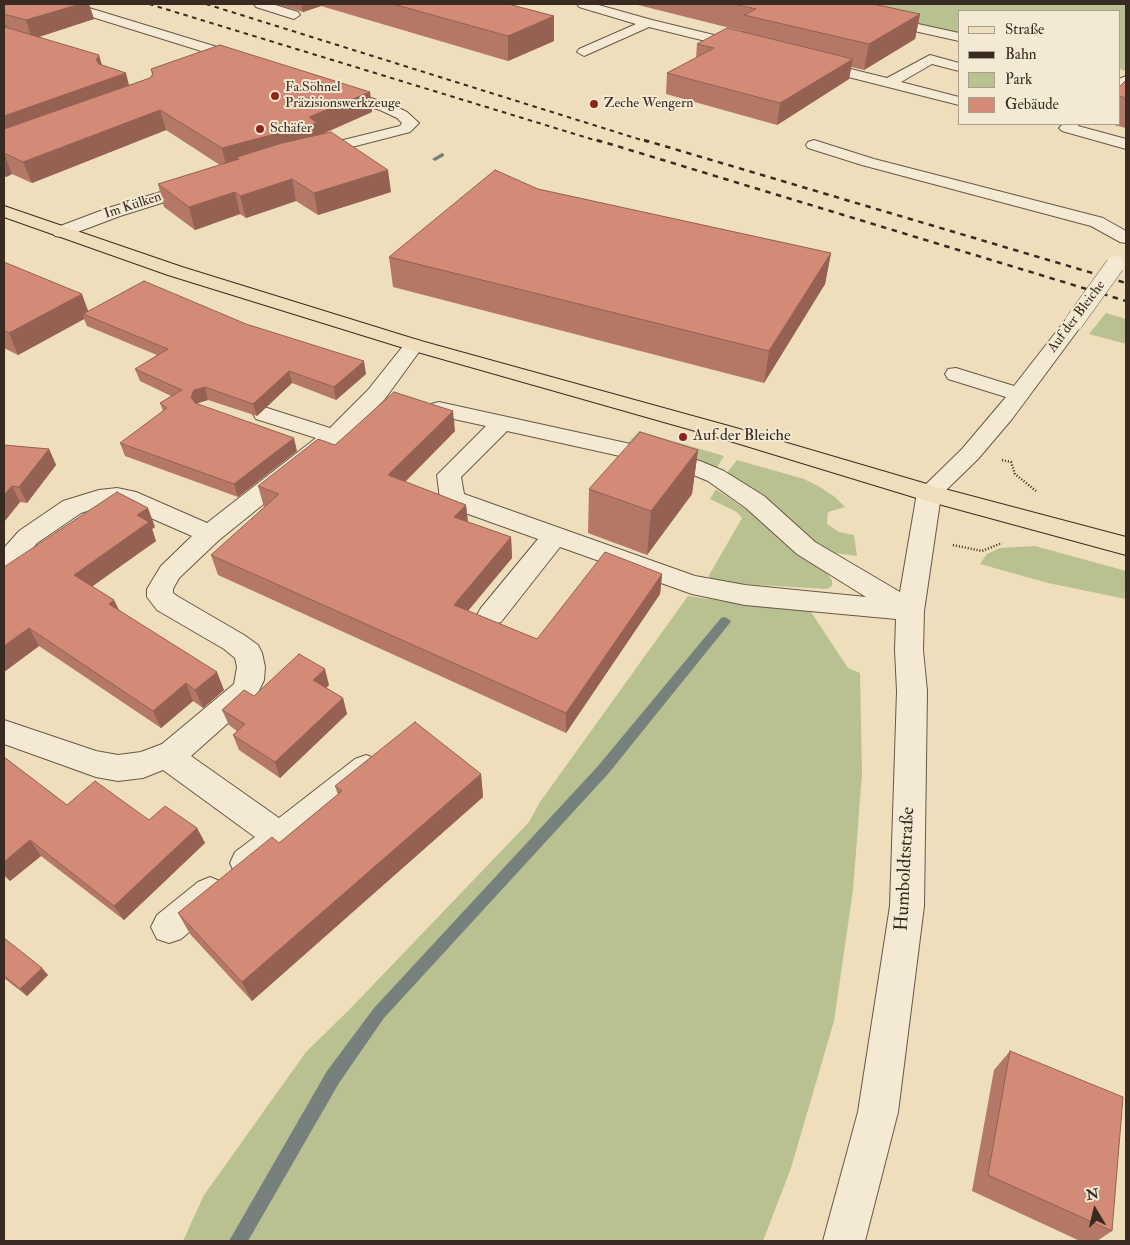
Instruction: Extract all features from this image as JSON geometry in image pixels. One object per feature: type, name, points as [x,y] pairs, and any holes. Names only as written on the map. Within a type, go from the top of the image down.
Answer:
[{"type":"main road","points":[[4,211],[175,272],[414,345],[728,433],[929,493],[1126,546]]},
{"type":"street","points":[[64,4],[254,63]]},
{"type":"street","points":[[260,4],[294,15]]},
{"type":"street","points":[[583,4],[648,23],[757,50]]},
{"type":"street","points":[[812,4],[958,37]]},
{"type":"street","points":[[584,52],[648,23]]},
{"type":"street","points":[[889,83],[930,59],[958,67]]},
{"type":"street","points":[[804,61],[958,101]]},
{"type":"street","points":[[297,156],[404,130],[411,123],[402,115],[385,107],[317,85]]},
{"type":"street","points":[[1070,126],[1126,144]]},
{"type":"street","points":[[819,150],[1097,222],[1126,238]]},
{"type":"street","name":"Im Külken","points":[[62,232],[114,212],[215,180]]},
{"type":"street","name":"Auf der Bleiche","points":[[929,493],[970,454],[1019,394],[1121,260]]},
{"type":"street","points":[[4,732],[96,764],[118,768],[143,765],[167,756],[185,744],[245,691],[250,680],[251,667],[248,653],[172,606],[160,597],[160,589],[170,572],[210,534],[326,442],[376,395],[414,345]]},
{"type":"street","points":[[956,374],[1019,394]]},
{"type":"street","points":[[439,409],[658,457],[692,466],[716,476],[755,502],[806,548],[910,611]]},
{"type":"street","points":[[255,418],[326,442]]},
{"type":"street","points":[[502,423],[449,475],[452,499],[692,584],[745,594],[910,611]]},
{"type":"street","name":"Humboldtstraße","points":[[844,1241],[878,1112],[907,906],[912,691],[909,650],[910,611],[929,493]]},
{"type":"street","points":[[4,565],[28,536],[72,508],[100,498],[117,496],[127,498],[210,534]]},
{"type":"street","points":[[491,615],[555,536]]},
{"type":"street","points":[[169,927],[384,753]]},
{"type":"street","points":[[167,756],[280,837]]},
{"type":"path","points":[[970,454],[1011,462],[1015,474],[1042,496],[1080,533]]},
{"type":"green space","points":[[829,4],[1126,4],[1126,71],[1120,69],[1120,10],[958,10],[958,33]]},
{"type":"green space","points":[[1106,313],[1126,319],[1126,344],[1089,334]]},
{"type":"green space","points":[[639,431],[724,456],[716,469],[691,458],[626,445]]},
{"type":"green space","points":[[737,460],[804,479],[835,497],[845,507],[828,512],[827,524],[839,532],[854,535],[857,556],[835,553],[820,546],[773,504],[726,474]]},
{"type":"green space","points":[[716,489],[754,515],[785,544],[826,572],[832,580],[832,586],[827,589],[742,584],[722,582],[708,577],[742,518],[737,512],[710,499]]},
{"type":"green space","points":[[1035,546],[1126,571],[1126,599],[1048,583],[980,564],[987,554],[1000,548]]},
{"type":"green space","points":[[688,596],[751,605],[809,609],[848,668],[860,673],[862,774],[853,890],[834,1021],[791,1168],[763,1241],[183,1241],[204,1195],[306,1052],[349,1010],[529,822],[540,802]]},
{"type":"building","points":[[4,4],[80,4],[26,20],[4,14]]},
{"type":"building","points":[[393,4],[508,4],[554,16],[508,36]]},
{"type":"building","points":[[734,4],[873,4],[920,14],[869,44],[744,15],[756,9]]},
{"type":"building","points":[[4,25],[7,26],[5,27],[99,55],[96,60],[99,64],[126,73],[4,116]]},
{"type":"building","points":[[727,28],[853,59],[780,103],[667,73],[714,48],[697,44]]},
{"type":"building","points":[[220,45],[370,92],[309,117],[317,123],[222,148],[160,110],[23,162],[4,153],[4,129],[150,78],[153,74],[151,69]]},
{"type":"building","points":[[1126,80],[1126,98],[1120,96],[1120,86]]},
{"type":"building","points":[[331,132],[388,170],[314,193],[292,179],[240,196],[235,192],[189,207],[158,184],[239,159],[237,157],[282,143]]},
{"type":"building","points":[[495,170],[538,189],[831,253],[769,351],[389,257]]},
{"type":"building","points":[[4,262],[82,294],[9,333],[4,330]]},
{"type":"building","points":[[144,281],[246,324],[364,361],[334,387],[289,371],[253,404],[205,387],[194,390],[191,397],[195,403],[294,438],[234,484],[120,443],[167,408],[160,403],[182,390],[135,369],[168,349],[83,314]]},
{"type":"building","points":[[394,392],[453,411],[388,475],[466,505],[454,517],[511,537],[454,605],[537,639],[605,552],[662,574],[566,713],[211,555],[279,494],[258,486],[318,439],[335,445]]},
{"type":"building","points":[[640,432],[698,450],[651,511],[589,489]]},
{"type":"building","points":[[4,445],[49,449],[19,487],[12,486],[4,495]]},
{"type":"building","points":[[117,492],[148,508],[137,515],[149,522],[74,575],[114,600],[109,604],[217,672],[195,690],[186,683],[153,711],[29,628],[4,646],[4,567]]},
{"type":"building","points":[[299,654],[325,669],[313,680],[343,698],[275,762],[233,735],[245,724],[222,710],[244,690],[254,696]]},
{"type":"building","points":[[415,722],[481,774],[242,982],[178,913],[272,837],[279,843],[342,791],[335,786]]},
{"type":"building","points":[[4,757],[67,805],[95,781],[149,820],[165,806],[197,828],[114,906],[30,840],[4,862]]},
{"type":"building","points":[[4,938],[42,968],[20,989],[4,976]]},
{"type":"building","points":[[1010,1051],[1123,1097],[1112,1231],[988,1175]]},
{"type":"waterway","points":[[435,159],[442,155]]},
{"type":"waterway","points":[[238,1241],[333,1077],[379,1013],[603,770],[725,621]]},
{"type":"railway","points":[[149,4],[601,142]]},
{"type":"railway","points":[[206,4],[648,142]]},
{"type":"railway","points":[[597,140],[1126,301]]},
{"type":"railway","points":[[644,140],[1126,283]]},
{"type":"place","name":"Fa.Söhnel Präzisionswerkzeuge","points":[[275,96]]},
{"type":"place","name":"Zeche Wengern","points":[[594,104]]},
{"type":"place","name":"Schäfer","points":[[260,129]]},
{"type":"place","name":"Auf der Bleiche","points":[[683,437]]}]
